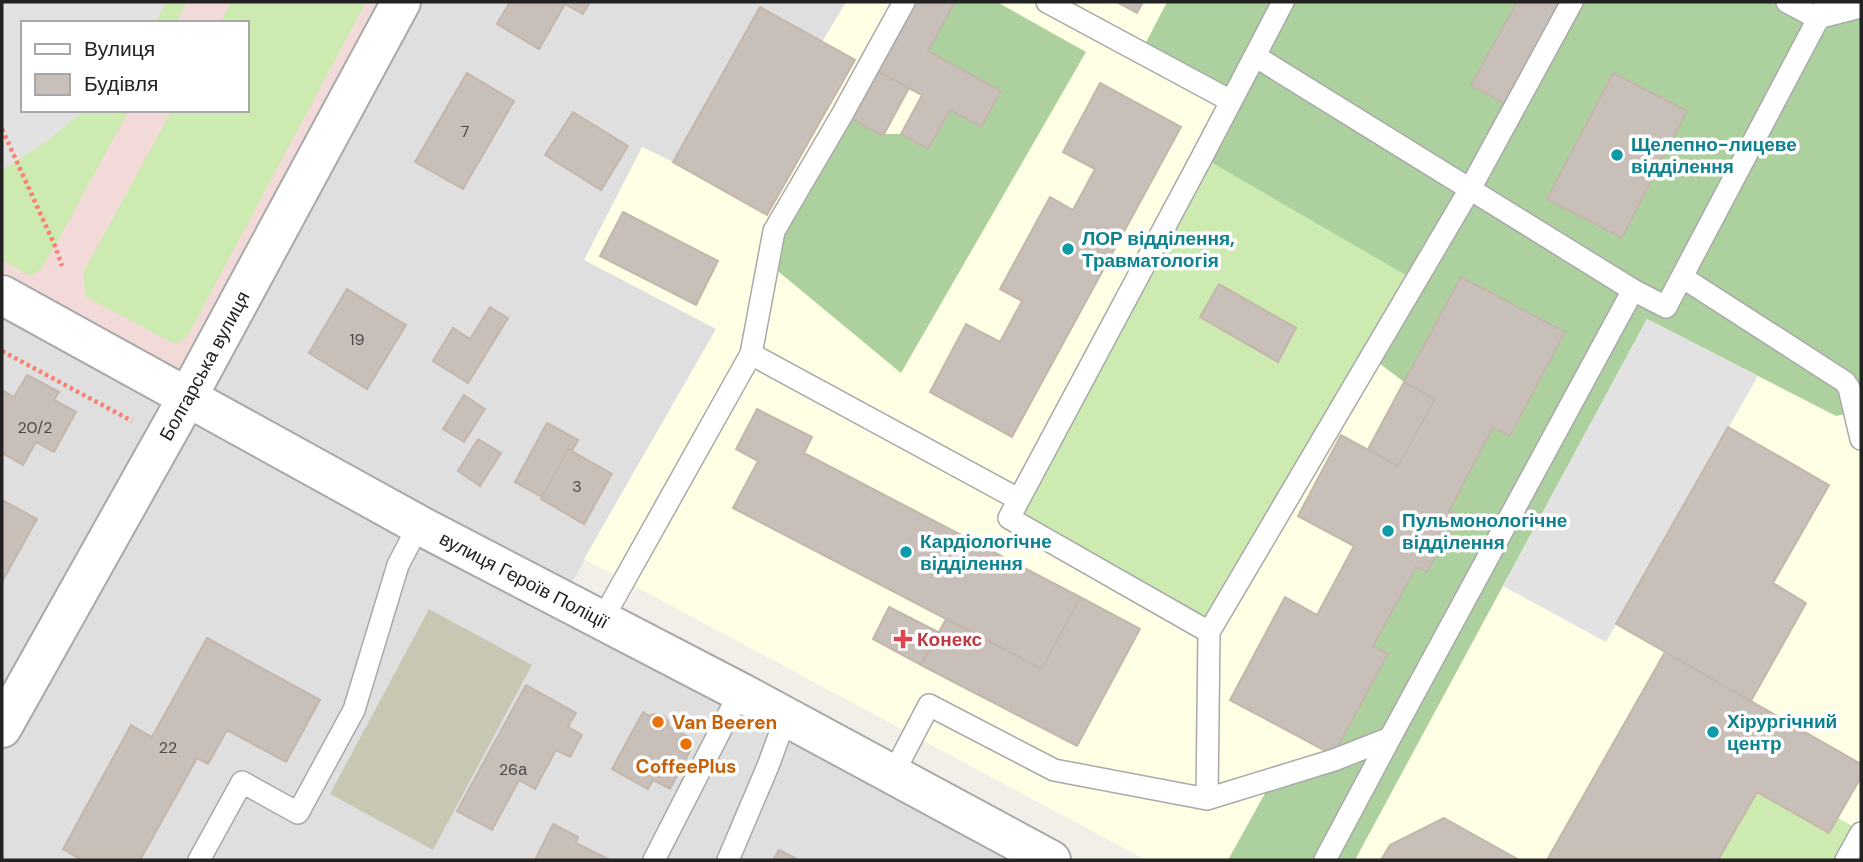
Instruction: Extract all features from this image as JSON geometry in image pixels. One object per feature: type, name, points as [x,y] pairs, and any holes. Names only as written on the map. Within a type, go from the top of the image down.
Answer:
[{"type":"street","name":"Болгарська вулиця","points":[[2,728],[187,398],[401,2]]},
{"type":"street","name":"вулиця Героїв Поліції","points":[[2,295],[418,525],[740,692],[1051,860]]},
{"type":"lane","points":[[602,620],[751,354],[774,231],[904,2]]},
{"type":"lane","points":[[1047,2],[1231,101]]},
{"type":"lane","points":[[1209,632],[1009,518],[1283,2]]},
{"type":"lane","points":[[1207,799],[1209,632],[1470,189],[1572,2]]},
{"type":"lane","points":[[1787,2],[1822,10],[1861,7]]},
{"type":"lane","points":[[1255,56],[1666,307],[1822,10]]},
{"type":"lane","points":[[1682,277],[1845,382],[1849,388],[1861,439]]},
{"type":"lane","points":[[1325,860],[1633,289]]},
{"type":"lane","points":[[751,354],[1018,499]]},
{"type":"lane","points":[[200,860],[242,782],[299,813],[354,710],[398,565],[418,525]]},
{"type":"lane","points":[[654,860],[740,692]]},
{"type":"lane","points":[[893,774],[929,705],[1054,769],[1207,799],[1334,760],[1390,738]]},
{"type":"lane","points":[[728,860],[786,717]]},
{"type":"lane","points":[[1846,860],[1861,833]]},
{"type":"path","points":[[2,128],[62,266]]},
{"type":"path","points":[[2,351],[139,425]]},
{"type":"shaded area","points":[[2,2],[401,2],[187,398],[2,296]]},
{"type":"shaded area","points":[[2,2],[166,2],[156,21],[21,21],[21,112],[82,112],[47,141],[2,170]]},
{"type":"shaded area","points":[[404,2],[909,2],[564,596],[1051,860],[2,860],[2,294]]},
{"type":"shaded area","points":[[846,2],[1861,2],[1861,860],[1146,860],[584,559],[716,329],[584,260],[642,147],[673,162],[822,42]]},
{"type":"shaded area","points":[[1647,319],[1758,376],[1606,642],[1503,586]]},
{"type":"shaded area","points":[[429,609],[532,665],[433,850],[330,794]]},
{"type":"green space","points":[[166,2],[187,2],[177,21],[156,21]]},
{"type":"green space","points":[[231,2],[366,2],[187,337],[175,344],[86,297],[83,273],[171,112],[248,112],[248,21],[221,21]]},
{"type":"green space","points":[[955,2],[997,2],[1086,52],[901,373],[768,263],[843,113],[880,134],[901,134],[928,149],[950,110],[982,126],[1001,91],[928,51]]},
{"type":"green space","points":[[1167,2],[1861,2],[1861,410],[1836,416],[1647,319],[1355,860],[1228,860],[1273,779],[1333,755],[1387,654],[1373,646],[1416,567],[1427,572],[1458,516],[1449,511],[1493,427],[1511,436],[1565,332],[1461,277],[1404,382],[1371,357],[1416,281],[1202,157],[1230,101],[1141,52]]},
{"type":"green space","points":[[82,112],[128,112],[55,246],[41,269],[31,276],[2,260],[2,170],[47,141]]},
{"type":"green space","points":[[1202,157],[1417,281],[1209,632],[1009,518]]},
{"type":"green space","points":[[1757,792],[1829,833],[1838,818],[1861,831],[1861,860],[1718,860]]},
{"type":"building","points":[[510,2],[590,2],[583,14],[565,4],[539,49],[497,24]]},
{"type":"building","points":[[909,2],[955,2],[928,51],[1001,91],[981,127],[950,110],[928,149],[901,134],[922,95],[877,71]]},
{"type":"building","points":[[1117,2],[1143,2],[1137,13]]},
{"type":"building","points":[[1517,2],[1561,2],[1505,104],[1471,85]]},
{"type":"building","points":[[760,7],[855,60],[767,215],[673,162]]},
{"type":"building","points":[[877,71],[909,88],[883,136],[850,118]]},
{"type":"building","points":[[467,73],[514,101],[463,189],[415,162]]},
{"type":"building","name":"Щелепно-лицеве відділення","points":[[1613,73],[1687,111],[1622,238],[1547,199]]},
{"type":"building","name":"ЛОР відділення, Травматологія","points":[[1100,83],[1181,127],[1012,437],[930,392],[966,324],[1000,342],[1022,301],[1000,289],[1050,197],[1073,210],[1095,169],[1063,152]]},
{"type":"building","points":[[573,112],[628,146],[601,190],[545,155]]},
{"type":"building","points":[[623,212],[718,261],[696,305],[600,256]]},
{"type":"building","name":"Пульмонологічне відділення","points":[[1461,277],[1565,332],[1510,436],[1493,427],[1449,511],[1458,515],[1427,572],[1416,567],[1373,646],[1388,654],[1333,755],[1230,700],[1285,597],[1317,615],[1354,546],[1298,516],[1341,435],[1398,466],[1435,399],[1404,382]]},
{"type":"building","points":[[1219,284],[1296,328],[1278,362],[1200,317]]},
{"type":"building","points":[[347,289],[406,325],[367,389],[309,353]]},
{"type":"building","points":[[490,307],[508,318],[468,383],[433,361],[453,328],[470,339]]},
{"type":"building","points":[[27,375],[59,392],[54,400],[76,412],[54,452],[36,442],[23,465],[2,453],[2,390],[14,397]]},
{"type":"building","points":[[1404,382],[1435,399],[1398,466],[1368,449]]},
{"type":"building","points":[[464,395],[485,409],[464,442],[443,429]]},
{"type":"building","name":"Кардіологічне відділення","points":[[757,409],[812,437],[804,453],[1080,597],[1042,669],[733,508],[758,461],[736,449]]},
{"type":"building","points":[[547,423],[578,440],[572,451],[568,449],[542,497],[515,482]]},
{"type":"building","points":[[1728,427],[1829,485],[1773,583],[1806,603],[1751,701],[1616,624]]},
{"type":"building","points":[[478,439],[501,453],[480,486],[458,471]]},
{"type":"building","points":[[568,449],[612,474],[584,524],[541,499]]},
{"type":"building","points":[[2,500],[37,519],[2,582]]},
{"type":"building","points":[[1080,597],[1140,629],[1077,746],[921,665],[946,619],[1042,669]]},
{"type":"building","points":[[889,607],[938,632],[921,665],[873,639]]},
{"type":"building","points":[[207,638],[320,700],[286,762],[227,730],[208,764],[197,758],[140,860],[82,860],[63,849],[131,725],[152,737]]},
{"type":"building","name":"Хірургічний центр","points":[[1665,652],[1861,764],[1861,777],[1829,833],[1757,792],[1718,860],[1547,860]]},
{"type":"building","points":[[526,685],[576,713],[568,727],[582,735],[570,757],[556,750],[535,789],[519,780],[492,830],[457,811]]},
{"type":"building","points":[[643,712],[649,716],[663,716],[669,727],[687,736],[692,747],[670,789],[653,780],[648,789],[612,769]]},
{"type":"building","points":[[1444,818],[1519,860],[1381,860],[1390,845]]},
{"type":"building","points":[[553,824],[578,837],[576,843],[610,860],[535,860]]},
{"type":"building","points":[[779,850],[799,860],[773,860]]},
{"type":"place","name":"Щелепно-лицеве відділення","points":[[1617,155]]},
{"type":"place","name":"ЛОР відділення, Травматологія","points":[[1068,249]]},
{"type":"place","name":"Пульмонологічне відділення","points":[[1388,531]]},
{"type":"place","name":"Кардіологічне відділення","points":[[906,552]]},
{"type":"place","name":"Конекс","points":[[903,639]]},
{"type":"place","name":"Van Beeren","points":[[658,722]]},
{"type":"place","name":"Хірургічний центр","points":[[1713,732]]},
{"type":"place","name":"CoffeePlus","points":[[686,744]]}]
